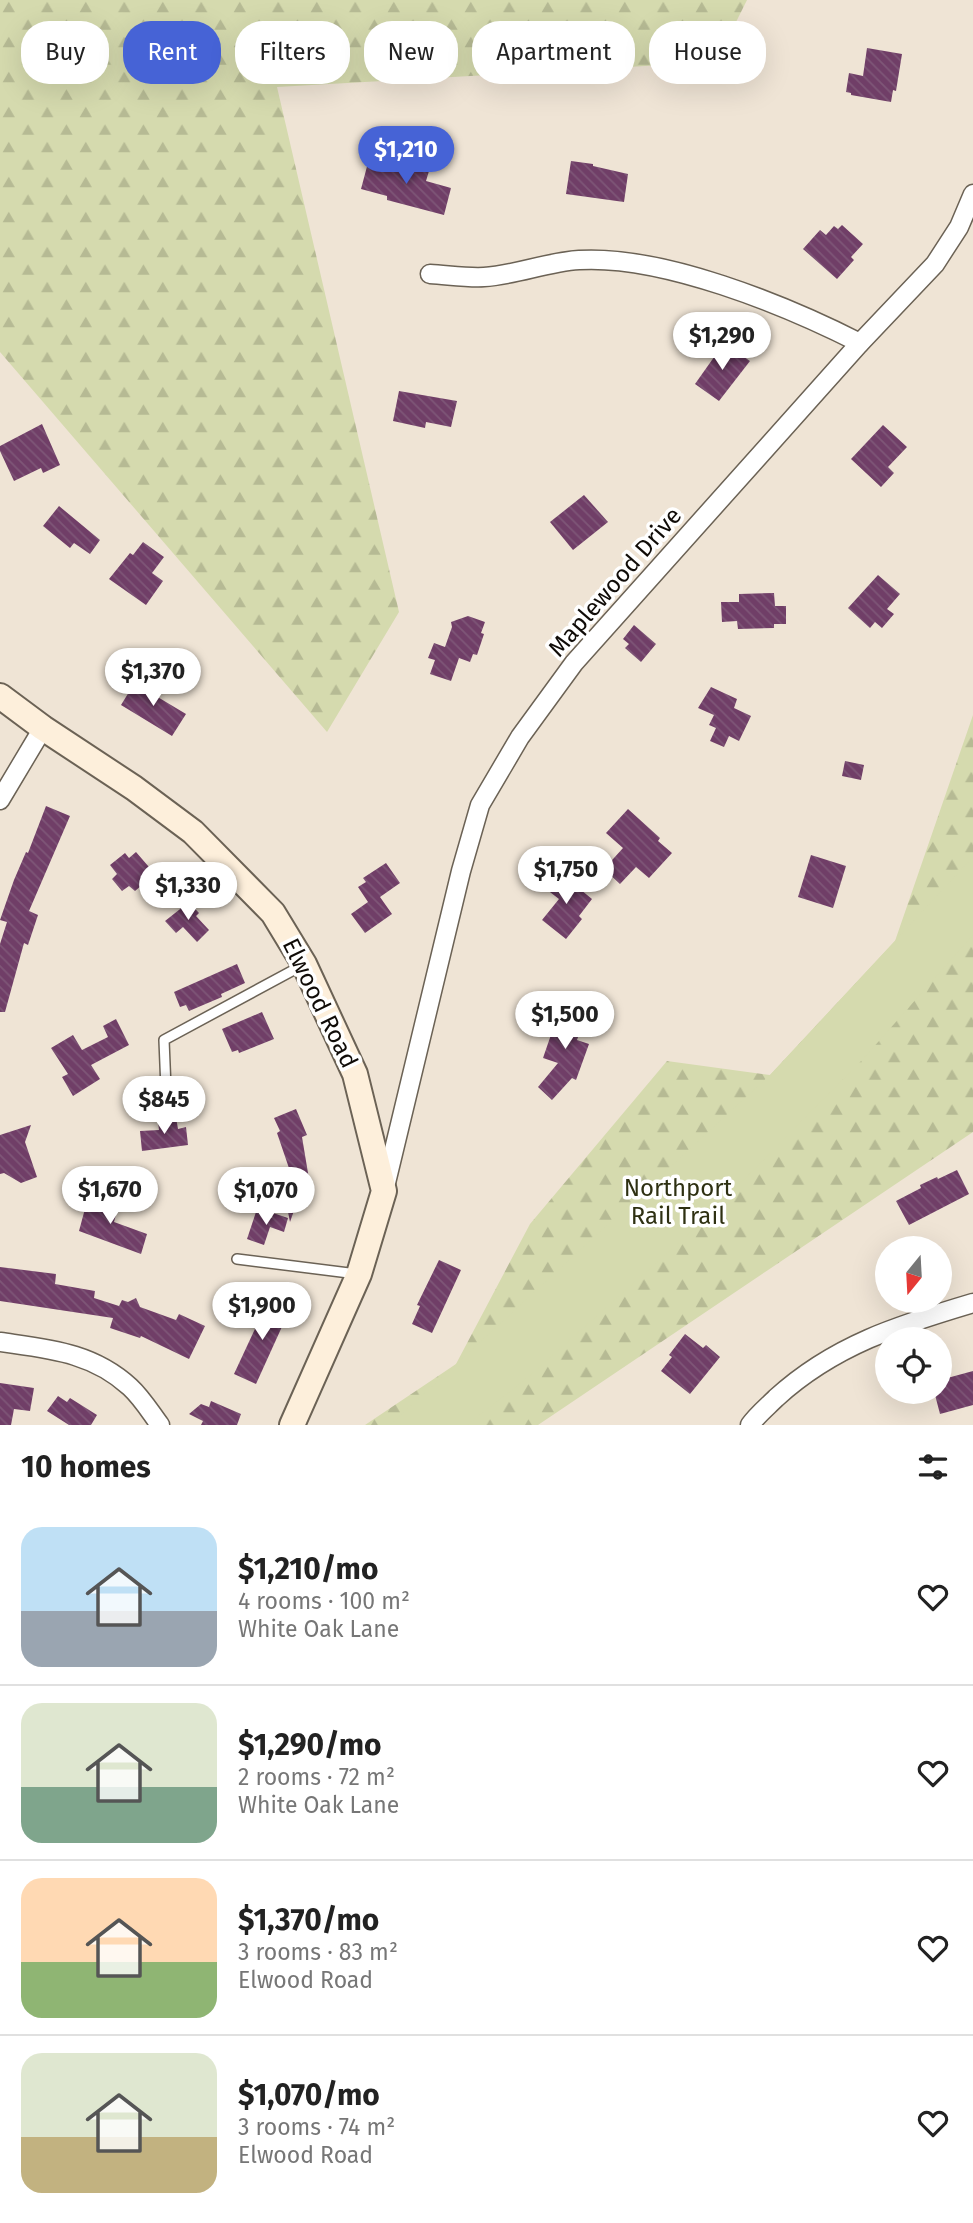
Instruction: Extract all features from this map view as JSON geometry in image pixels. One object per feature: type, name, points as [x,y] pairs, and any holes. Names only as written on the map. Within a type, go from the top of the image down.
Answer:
[{"type":"main road","name":"Elwood Road","points":[[0,696],[193,832],[273,914],[304,964],[355,1074],[384,1191]]},
{"type":"main road","points":[[292,1425],[359,1274],[384,1191]]},
{"type":"street","name":"Maplewood Drive","points":[[384,1191],[461,871],[480,805],[520,737],[575,663],[860,343],[935,264],[959,227],[973,194]]},
{"type":"street","points":[[430,274],[484,277],[580,260],[631,263],[676,272],[733,290],[808,317],[860,343]]},
{"type":"street","points":[[0,800],[43,728]]},
{"type":"street","points":[[750,1425],[798,1379],[846,1348],[909,1322],[973,1303]]},
{"type":"street","points":[[0,1342],[60,1351],[99,1363],[131,1388],[160,1425]]},
{"type":"lane","points":[[142,1110],[140,1098],[166,1090],[164,1041],[304,964]]},
{"type":"lane","points":[[237,1259],[359,1274]]},
{"type":"green space","points":[[0,0],[747,0],[736,21],[649,21],[649,66],[635,67],[635,21],[472,21],[472,76],[458,77],[458,21],[364,21],[364,82],[350,83],[350,21],[235,21],[235,84],[330,84],[277,87],[399,612],[327,732],[0,352]]},
{"type":"green space","points":[[973,715],[973,1132],[538,1425],[365,1425],[456,1364],[530,1224],[667,1061],[770,1075],[895,941]]},
{"type":"green space","name":"Northport Rail Trail","points":[[973,857],[973,935],[863,1059],[701,1223],[527,1378],[467,1425],[390,1425],[770,1075]]},
{"type":"building","points":[[867,48],[902,54],[896,91],[893,90],[891,102],[846,92],[849,73],[863,76]]},
{"type":"building","points":[[369,159],[393,165],[394,161],[429,171],[426,181],[451,188],[444,215],[387,200],[387,196],[361,189]]},
{"type":"building","points":[[571,161],[628,174],[624,202],[566,194]]},
{"type":"building","points":[[842,225],[863,244],[851,257],[854,260],[837,279],[803,249],[820,230],[826,235],[834,226],[838,229]]},
{"type":"building","points":[[724,343],[750,361],[719,401],[695,384]]},
{"type":"building","points":[[399,391],[457,401],[451,427],[426,422],[425,428],[393,421]]},
{"type":"building","points":[[42,424],[60,465],[43,473],[41,468],[14,481],[0,446]]},
{"type":"building","points":[[883,425],[907,447],[888,467],[894,473],[881,487],[851,459]]},
{"type":"building","points":[[584,495],[608,522],[573,550],[550,522]]},
{"type":"building","points":[[59,506],[100,540],[90,554],[74,543],[70,548],[43,526]]},
{"type":"building","points":[[143,542],[164,557],[152,573],[163,581],[146,605],[109,579],[130,553],[133,555]]},
{"type":"building","points":[[878,575],[900,594],[887,609],[894,614],[882,628],[875,622],[870,628],[848,608]]},
{"type":"building","points":[[774,593],[775,606],[786,606],[786,624],[774,624],[774,628],[738,629],[737,621],[722,622],[721,602],[739,602],[739,594]]},
{"type":"building","points":[[468,616],[485,622],[477,655],[473,654],[470,662],[459,658],[451,681],[430,674],[435,660],[428,658],[434,643],[445,647],[452,627],[451,622]]},
{"type":"building","points":[[634,625],[656,644],[641,662],[625,648],[629,644],[623,639]]},
{"type":"building","points":[[137,679],[158,692],[156,696],[186,714],[172,736],[121,705]]},
{"type":"building","points":[[711,687],[737,699],[734,708],[751,716],[739,741],[729,736],[724,747],[710,741],[716,728],[709,725],[714,715],[698,708]]},
{"type":"building","points":[[845,761],[864,765],[861,780],[842,776]]},
{"type":"building","points":[[46,806],[70,816],[29,911],[38,915],[28,945],[24,943],[5,1012],[0,1012],[0,944],[7,922],[0,920]]},
{"type":"building","points":[[628,809],[660,838],[658,841],[672,853],[649,878],[636,867],[620,884],[604,869],[623,848],[606,833]]},
{"type":"building","points":[[136,852],[155,874],[135,891],[129,886],[122,891],[112,879],[117,874],[110,865],[125,853],[129,858]]},
{"type":"building","points":[[811,855],[846,866],[833,908],[798,897]]},
{"type":"building","points":[[386,863],[400,883],[380,897],[392,914],[365,933],[351,914],[368,902],[358,887],[366,882],[363,878]]},
{"type":"building","points":[[559,872],[592,899],[579,916],[582,919],[566,939],[542,920],[559,899],[546,889]]},
{"type":"building","points":[[189,902],[199,913],[196,916],[209,930],[197,942],[183,927],[176,933],[165,921]]},
{"type":"building","points":[[237,964],[245,983],[221,994],[222,997],[189,1011],[186,1005],[180,1007],[174,992]]},
{"type":"building","points":[[566,1003],[587,1010],[577,1040],[589,1044],[576,1080],[572,1078],[552,1100],[538,1087],[558,1063],[543,1058],[554,1026]]},
{"type":"building","points":[[262,1012],[274,1039],[239,1053],[238,1050],[232,1052],[222,1029]]},
{"type":"building","points":[[116,1019],[129,1045],[91,1065],[100,1079],[73,1096],[62,1077],[68,1074],[51,1048],[73,1035],[82,1050],[108,1037],[103,1026]]},
{"type":"building","points":[[296,1109],[307,1135],[302,1137],[312,1197],[298,1199],[290,1222],[281,1176],[291,1174],[274,1118]]},
{"type":"building","points":[[176,1117],[178,1129],[186,1127],[188,1145],[142,1151],[140,1131],[159,1130],[158,1122],[161,1119]]},
{"type":"building","points":[[31,1125],[25,1142],[37,1177],[21,1183],[4,1173],[0,1174],[0,1135]]},
{"type":"building","points":[[957,1170],[969,1194],[909,1225],[896,1201],[921,1188],[920,1185]]},
{"type":"building","points":[[89,1194],[105,1198],[102,1206],[117,1211],[114,1222],[147,1234],[141,1254],[79,1231]]},
{"type":"building","points":[[256,1212],[272,1218],[273,1213],[288,1218],[284,1232],[270,1227],[264,1245],[247,1239]]},
{"type":"building","points":[[439,1260],[461,1270],[432,1333],[412,1324],[420,1306],[417,1305]]},
{"type":"building","points":[[0,1267],[56,1274],[55,1284],[95,1291],[94,1298],[119,1306],[122,1300],[128,1302],[136,1298],[140,1307],[176,1320],[179,1314],[205,1326],[189,1359],[141,1336],[140,1338],[110,1328],[113,1318],[0,1301]]},
{"type":"building","points":[[269,1299],[290,1309],[256,1384],[234,1374]]},
{"type":"building","points":[[685,1334],[703,1348],[706,1345],[720,1357],[690,1394],[661,1371]]},
{"type":"building","points":[[973,1371],[973,1405],[940,1414],[937,1404],[952,1404],[952,1377]]},
{"type":"building","points":[[0,1383],[34,1388],[30,1411],[14,1409],[11,1425],[0,1425]]},
{"type":"building","points":[[58,1396],[67,1402],[70,1398],[97,1415],[91,1425],[69,1425],[47,1411]]},
{"type":"building","points":[[211,1401],[241,1414],[237,1425],[201,1425],[203,1421],[189,1414],[201,1404],[209,1407]]}]
